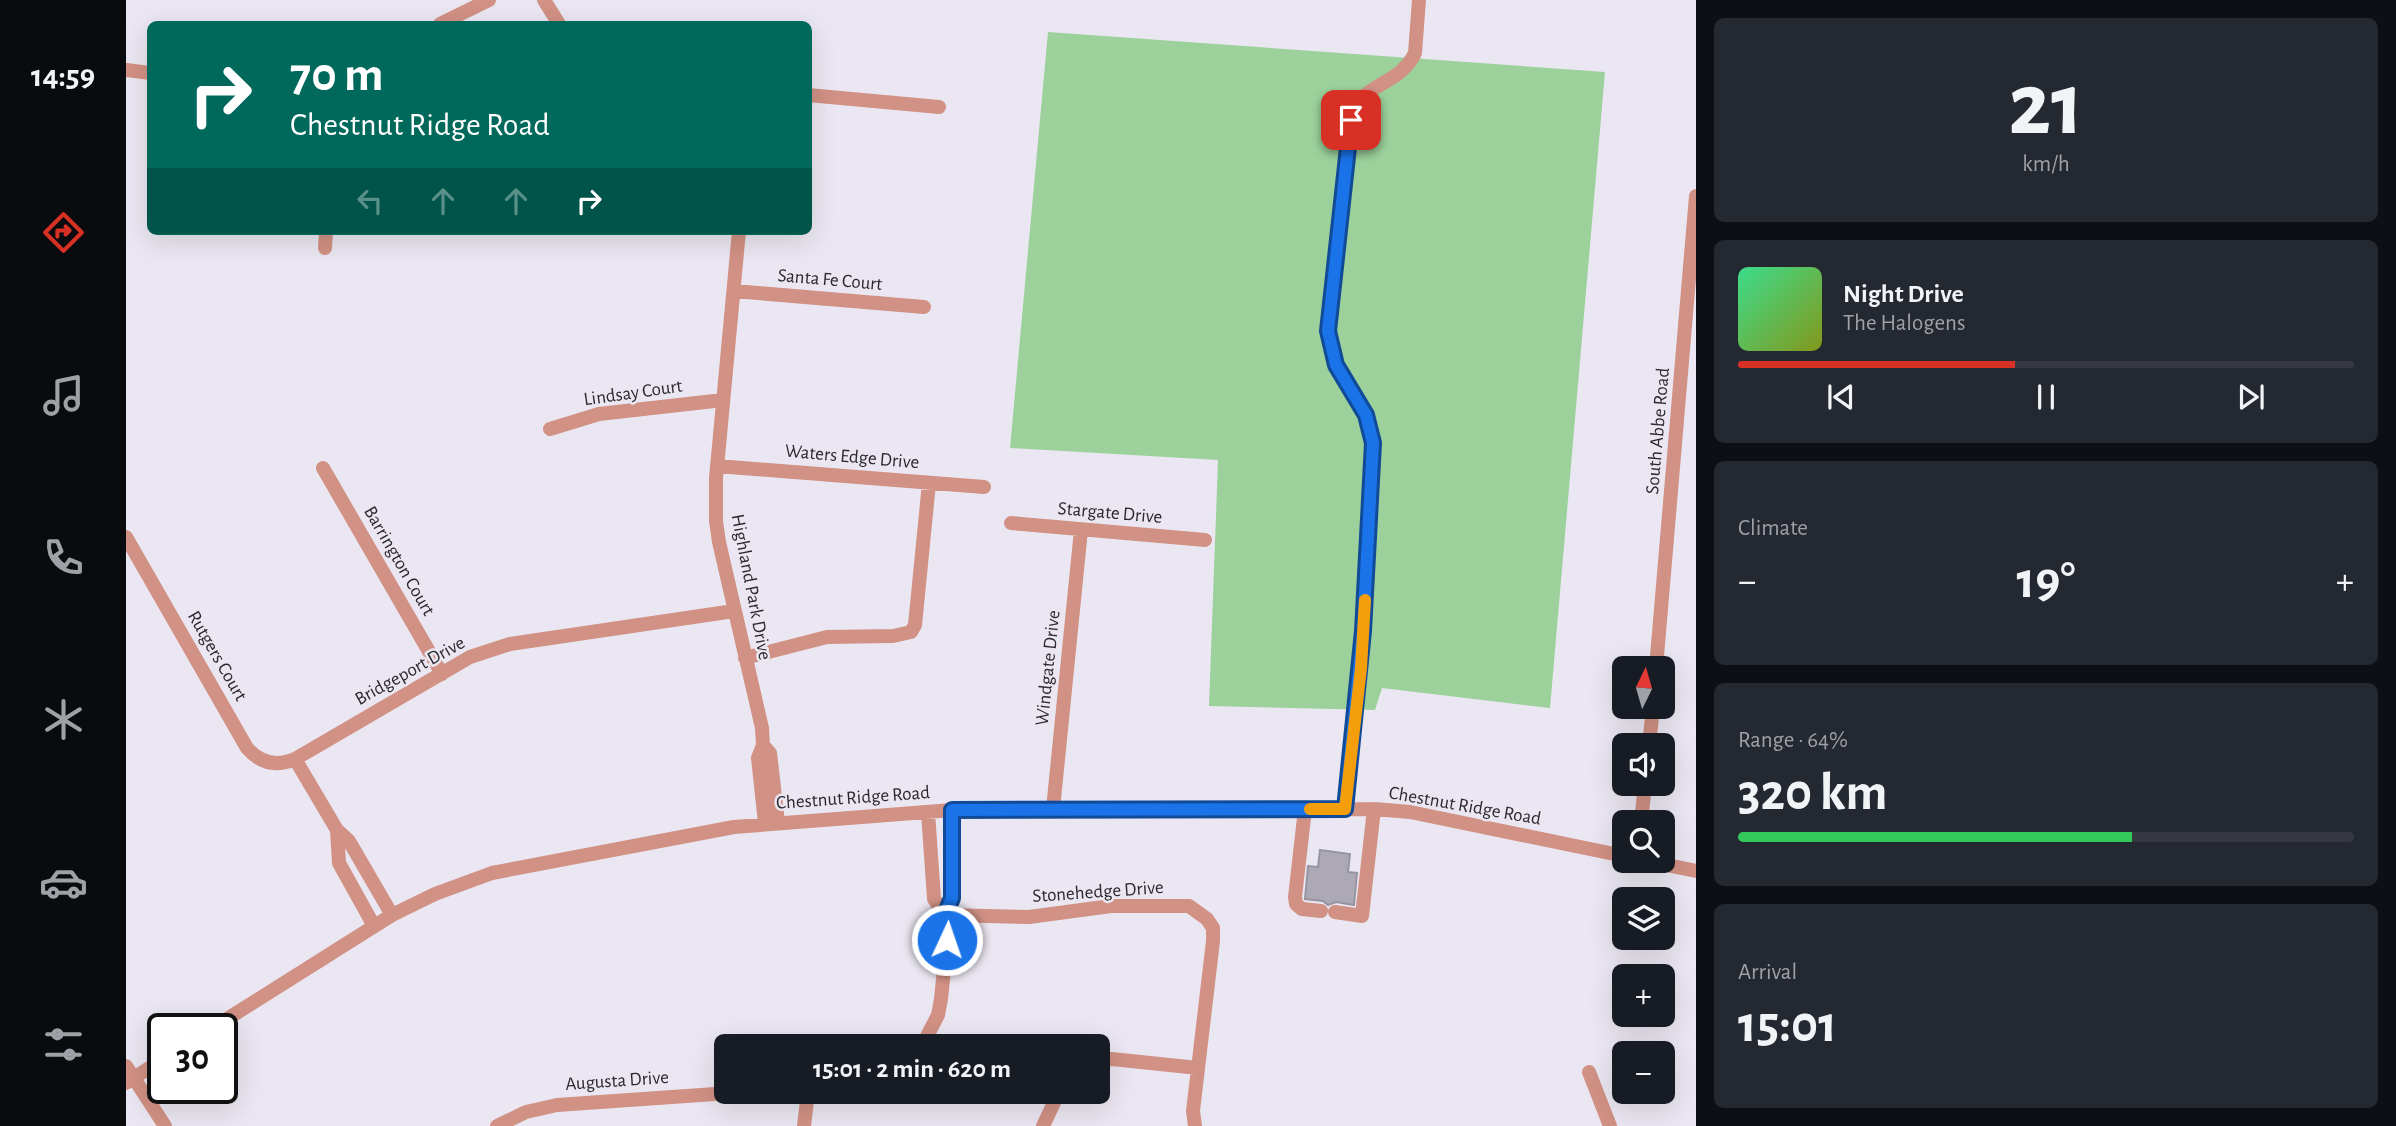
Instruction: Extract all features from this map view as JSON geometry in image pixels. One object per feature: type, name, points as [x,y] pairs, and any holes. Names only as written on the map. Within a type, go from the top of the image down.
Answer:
[{"type":"street","points":[[446,21],[489,0]]},
{"type":"street","points":[[544,0],[557,21]]},
{"type":"street","points":[[1345,809],[1363,631],[1373,443],[1366,415],[1336,365],[1331,348],[1329,316],[1354,108],[1368,92],[1402,73],[1415,53],[1419,0]]},
{"type":"street","points":[[126,70],[147,73]]},
{"type":"street","points":[[812,95],[939,107]]},
{"type":"street","name":"South Abbe Road","points":[[1657,656],[1696,196]]},
{"type":"street","points":[[325,248],[326,235]]},
{"type":"street","name":"Highland Park Drive","points":[[739,235],[723,400],[716,521],[762,728],[763,745],[758,758],[771,822]]},
{"type":"street","name":"Santa Fe Court","points":[[734,291],[924,307]]},
{"type":"street","name":"Lindsay Court","points":[[550,429],[599,414],[723,400]]},
{"type":"street","name":"Waters Edge Drive","points":[[718,466],[984,487]]},
{"type":"street","name":"Barrington Court","points":[[323,468],[442,674]]},
{"type":"street","points":[[745,658],[827,638],[893,636],[911,632],[915,625],[929,483]]},
{"type":"street","name":"Stargate Drive","points":[[1011,523],[1205,540]]},
{"type":"street","name":"Windgate Drive","points":[[1053,809],[1081,530]]},
{"type":"street","name":"Rutgers Court","points":[[126,537],[247,748],[253,755],[274,764],[295,759]]},
{"type":"street","name":"Bridgeport Drive","points":[[295,759],[480,653],[510,644],[734,611]]},
{"type":"street","points":[[295,759],[337,830],[349,841],[392,915]]},
{"type":"street","points":[[1305,809],[1296,904],[1303,909],[1362,916],[1374,809]]},
{"type":"street","name":"Chestnut Ridge Road","points":[[236,1013],[392,915],[435,894],[492,873],[721,829],[771,822],[952,810],[1374,809],[1410,812],[1612,854]]},
{"type":"street","points":[[929,1034],[935,1023],[941,999],[947,940],[945,915],[952,898],[952,810]]},
{"type":"street","points":[[928,812],[934,899],[945,915]]},
{"type":"street","points":[[337,830],[339,863],[374,926]]},
{"type":"street","points":[[1675,867],[1696,871]]},
{"type":"street","name":"Stonehedge Drive","points":[[945,915],[1029,917],[1132,905],[1189,906],[1199,911],[1213,928],[1213,941],[1193,1111],[1195,1126]]},
{"type":"street","points":[[1110,1059],[1198,1068]]},
{"type":"street","points":[[147,1067],[129,1075],[165,1126]]},
{"type":"street","points":[[1590,1072],[1610,1126]]},
{"type":"street","name":"Augusta Drive","points":[[497,1126],[526,1112],[557,1105],[714,1094]]},
{"type":"street","points":[[804,1126],[807,1104]]},
{"type":"street","points":[[1043,1126],[1053,1104]]},
{"type":"green space","points":[[1048,32],[1605,72],[1550,708],[1382,688],[1375,710],[1209,706],[1218,460],[1010,448]]},
{"type":"building","points":[[1320,850],[1350,854],[1348,872],[1357,873],[1354,905],[1336,902],[1328,905],[1323,901],[1305,899],[1308,866],[1318,867]]},
{"type":"slow traffic","points":[[1310,809],[1345,809],[1361,668],[1365,600]]},
{"type":"route","points":[[947,940],[945,915],[952,898],[952,810],[1345,809],[1361,668],[1373,443],[1366,415],[1358,398],[1336,365],[1328,331],[1351,120]]}]
